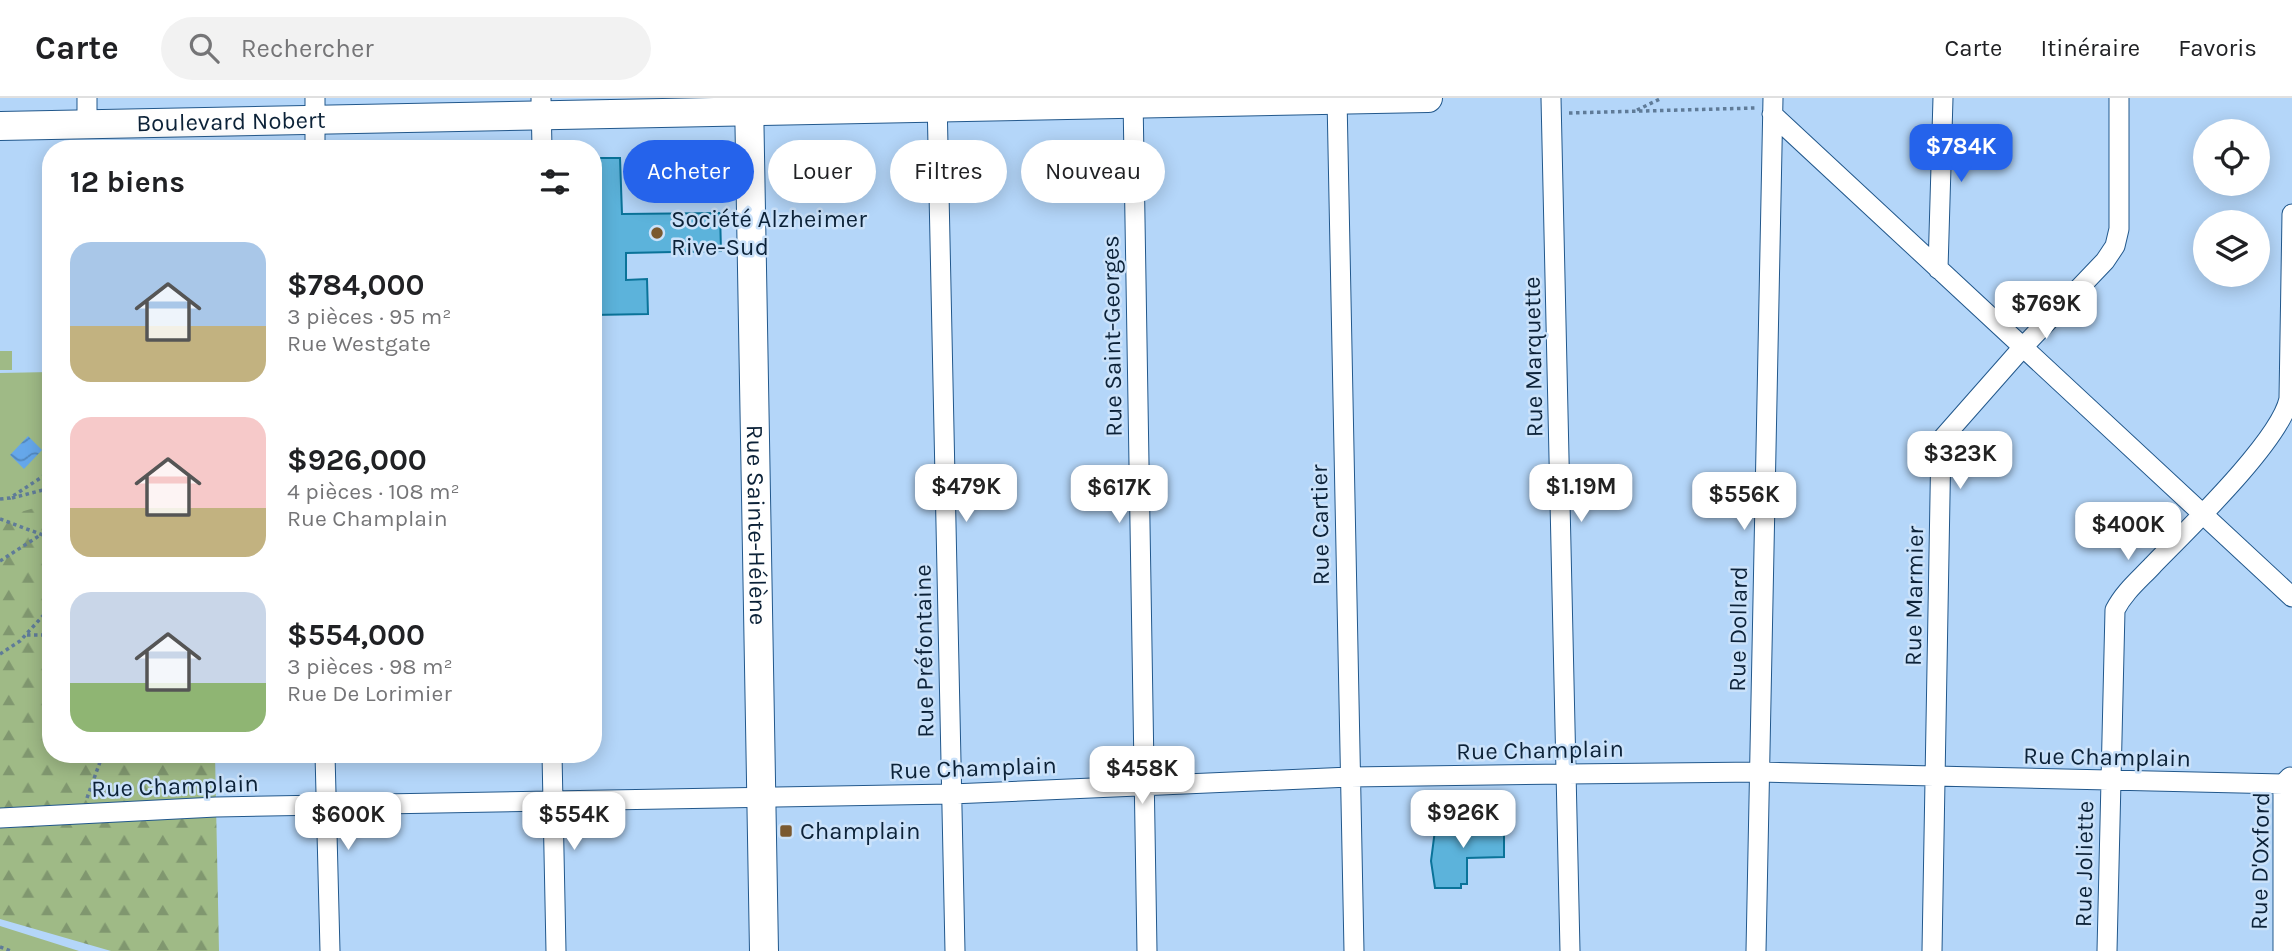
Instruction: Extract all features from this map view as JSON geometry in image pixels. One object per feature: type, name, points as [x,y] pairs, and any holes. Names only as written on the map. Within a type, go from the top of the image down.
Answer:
[{"type":"street","name":"Boulevard Nobert","points":[[0,126],[87,111],[1428,98]]},
{"type":"street","name":"Rue Marquette","points":[[1551,98],[1570,951]]},
{"type":"street","points":[[1938,269],[1943,98]]},
{"type":"street","name":"Rue Marmier","points":[[1932,951],[1941,440],[2023,347],[2105,261],[2115,246],[2119,229],[2119,98]]},
{"type":"street","name":"Rue Cartier","points":[[1336,99],[1354,951]]},
{"type":"street","name":"Rue Saint-Georges","points":[[1133,101],[1147,951]]},
{"type":"street","name":"Rue Préfontaine","points":[[937,103],[954,951]]},
{"type":"street","name":"Rue Sainte-Hélène","points":[[749,104],[764,951]]},
{"type":"street","points":[[541,106],[542,140]]},
{"type":"street","points":[[1767,107],[2292,597]]},
{"type":"street","name":"Rue Dollard","points":[[1756,951],[1767,107]]},
{"type":"street","points":[[315,108],[315,140]]},
{"type":"street","name":"Rue Joliette","points":[[2107,951],[2115,610],[2125,594],[2277,428],[2287,409],[2292,214]]},
{"type":"street","points":[[325,763],[330,951]]},
{"type":"street","points":[[552,763],[556,951]]},
{"type":"street","name":"Rue Champlain","points":[[0,818],[553,800],[951,794],[1350,777],[1760,772],[2110,782],[2287,779]]},
{"type":"street","name":"Rue D'Oxford","points":[[2283,951],[2287,779]]},
{"type":"path","points":[[1635,111],[1662,98]]},
{"type":"path","points":[[1569,113],[1767,107]]},
{"type":"path","points":[[10,498],[42,477]]},
{"type":"path","points":[[0,499],[42,490]]},
{"type":"path","points":[[0,519],[42,534]]},
{"type":"path","points":[[0,561],[42,534]]},
{"type":"path","points":[[0,654],[25,635],[42,617]]},
{"type":"path","points":[[25,635],[42,635]]},
{"type":"path","points":[[84,814],[89,788],[100,763]]},
{"type":"path","points":[[0,947],[11,951]]},
{"type":"green space","points":[[0,351],[12,351],[12,370],[0,370]]},
{"type":"green space","points":[[42,372],[42,763],[185,763],[0,818],[0,373]]},
{"type":"green space","points":[[42,506],[42,763],[215,763],[219,951],[111,951],[0,919],[0,518]]},
{"type":"green space","points":[[0,926],[79,951],[0,951]]},
{"type":"water","points":[[28,436],[42,450],[24,469],[10,455]]},
{"type":"building","name":"Société Alzheimer Rive-Sud","points":[[602,158],[620,158],[622,214],[720,213],[721,251],[626,253],[626,280],[647,279],[648,314],[602,315]]},
{"type":"building","points":[[1458,821],[1504,824],[1504,857],[1467,858],[1467,884],[1461,884],[1461,888],[1435,888],[1431,861],[1435,830],[1441,824],[1458,824]]},
{"type":"place","name":"Société Alzheimer Rive-Sud","points":[[657,233]]},
{"type":"place","name":"Champlain","points":[[786,831]]}]
